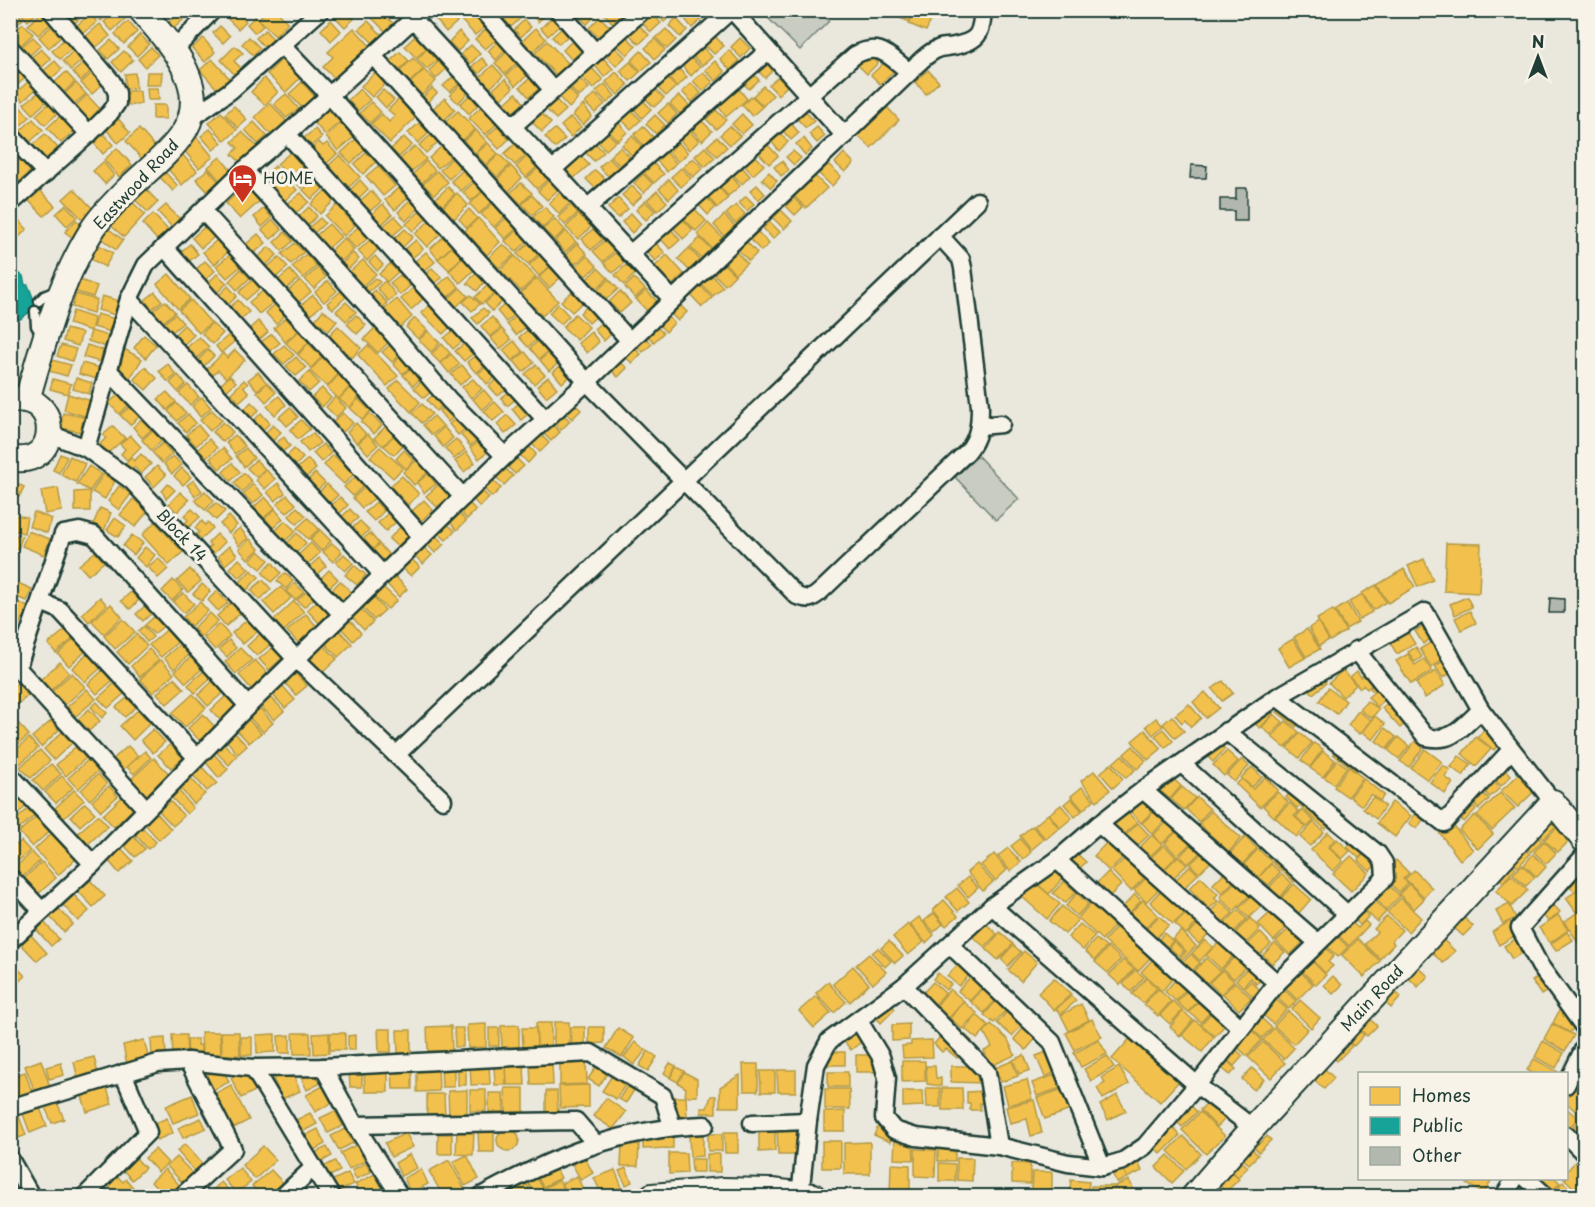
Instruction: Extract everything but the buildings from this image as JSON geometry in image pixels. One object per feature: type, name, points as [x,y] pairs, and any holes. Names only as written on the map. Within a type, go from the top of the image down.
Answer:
[{"type":"street","points":[[10,204],[89,134],[117,103],[117,93],[112,82],[51,10]]},
{"type":"street","name":"Eastwood Road","points":[[19,400],[44,339],[61,288],[94,227],[115,202],[177,141],[190,119],[193,103],[192,91],[184,66],[174,50],[141,10]]},
{"type":"street","points":[[174,50],[213,10]]},
{"type":"street","points":[[190,119],[230,91],[321,10]]},
{"type":"street","points":[[482,10],[553,90]]},
{"type":"street","points":[[558,10],[596,52]]},
{"type":"street","points":[[552,170],[731,10],[845,136]]},
{"type":"street","points":[[10,941],[93,864],[248,706],[505,456],[587,382],[924,58],[939,48],[954,46],[976,38],[980,31],[982,10]]},
{"type":"street","points":[[512,128],[638,12]]},
{"type":"street","points":[[86,448],[129,299],[146,265],[244,170],[418,15],[512,128],[672,299]]},
{"type":"street","points":[[282,45],[587,382],[797,596],[812,599],[967,452],[980,426],[980,406],[963,268],[961,259],[940,236]]},
{"type":"street","points":[[10,48],[89,134]]},
{"type":"street","points":[[630,254],[808,94],[855,55],[866,49],[878,49],[910,72]]},
{"type":"street","points":[[588,208],[768,51]]},
{"type":"street","points":[[373,56],[629,340]]},
{"type":"street","points":[[287,134],[545,419]]},
{"type":"street","points":[[10,135],[46,173]]},
{"type":"street","points":[[244,170],[387,327],[449,400],[505,456]]},
{"type":"street","points":[[396,755],[977,201]]},
{"type":"street","points":[[203,211],[463,497]]},
{"type":"street","points":[[164,247],[422,537]]},
{"type":"street","points":[[129,299],[383,575]]},
{"type":"street","points":[[108,370],[342,614]]},
{"type":"street","points":[[11,461],[34,456],[44,447],[50,434],[45,413],[34,403],[19,400]]},
{"type":"street","points":[[980,426],[1001,424]]},
{"type":"street","name":"Block 14","points":[[50,434],[86,448],[132,481],[297,660],[443,800]]},
{"type":"street","points":[[146,809],[14,663],[41,602],[63,534],[80,531],[94,535],[248,706]]},
{"type":"street","points":[[41,602],[60,610],[197,758]]},
{"type":"street","points":[[652,1197],[723,1190],[804,1196],[808,1121],[816,1065],[829,1041],[904,986],[992,906],[1057,860],[1143,790],[1277,697],[1425,612],[1481,710],[1584,840]]},
{"type":"street","points":[[1356,650],[1426,737],[1439,740],[1452,737],[1481,710]]},
{"type":"street","points":[[1277,697],[1444,823],[1511,750]]},
{"type":"street","points":[[859,1021],[881,1057],[887,1078],[884,1118],[894,1130],[916,1137],[999,1146],[1068,1163],[1102,1167],[1124,1161],[1145,1146],[1197,1085],[1277,983],[1385,878],[1384,863],[1378,854],[1226,731]]},
{"type":"street","points":[[1182,764],[1348,915]]},
{"type":"street","points":[[10,775],[93,864]]},
{"type":"street","points":[[1143,790],[1317,942]]},
{"type":"street","name":"Main Road","points":[[1194,1197],[1253,1128],[1553,802]]},
{"type":"street","points":[[1099,824],[1277,983]]},
{"type":"street","points":[[1584,856],[1520,927],[1540,966],[1584,1027]]},
{"type":"street","points":[[1057,860],[1241,1028]]},
{"type":"street","points":[[10,877],[42,911]]},
{"type":"street","points":[[992,906],[1197,1085],[1253,1128]]},
{"type":"street","points":[[950,945],[1052,1042],[1102,1167]]},
{"type":"street","points":[[904,986],[987,1072],[999,1146]]},
{"type":"street","points":[[1568,1083],[1581,1067],[1584,1048]]},
{"type":"street","points":[[10,1108],[158,1063],[188,1061],[253,1068],[324,1067],[591,1053],[663,1096],[672,1126]]},
{"type":"street","points":[[182,1197],[233,1149],[188,1061]]},
{"type":"street","points":[[324,1067],[355,1125],[400,1197]]},
{"type":"street","points":[[253,1068],[331,1197]]},
{"type":"street","points":[[85,1197],[148,1132],[123,1073]]},
{"type":"street","points":[[355,1125],[576,1121],[595,1143]]},
{"type":"street","points":[[752,1123],[808,1121]]},
{"type":"street","points":[[481,1197],[529,1170],[595,1143],[672,1126],[705,1125]]},
{"type":"street","points":[[1568,1137],[1584,1153]]},
{"type":"street","points":[[10,1160],[31,1197]]},
{"type":"street","points":[[283,1197],[314,1167]]},
{"type":"street","points":[[1504,1197],[1514,1180]]},
{"type":"street","points":[[1527,1180],[1546,1197]]},
{"type":"lane","points":[[39,301],[61,288]]},
{"type":"lane","points":[[35,311],[36,326],[44,339]]},
{"type":"shaded area","points":[[761,11],[819,11],[829,21],[800,50]]},
{"type":"shaded area","points":[[978,456],[1019,499],[996,520],[955,477]]},
{"type":"place","name":"HOME","points":[[242,204]]}]
